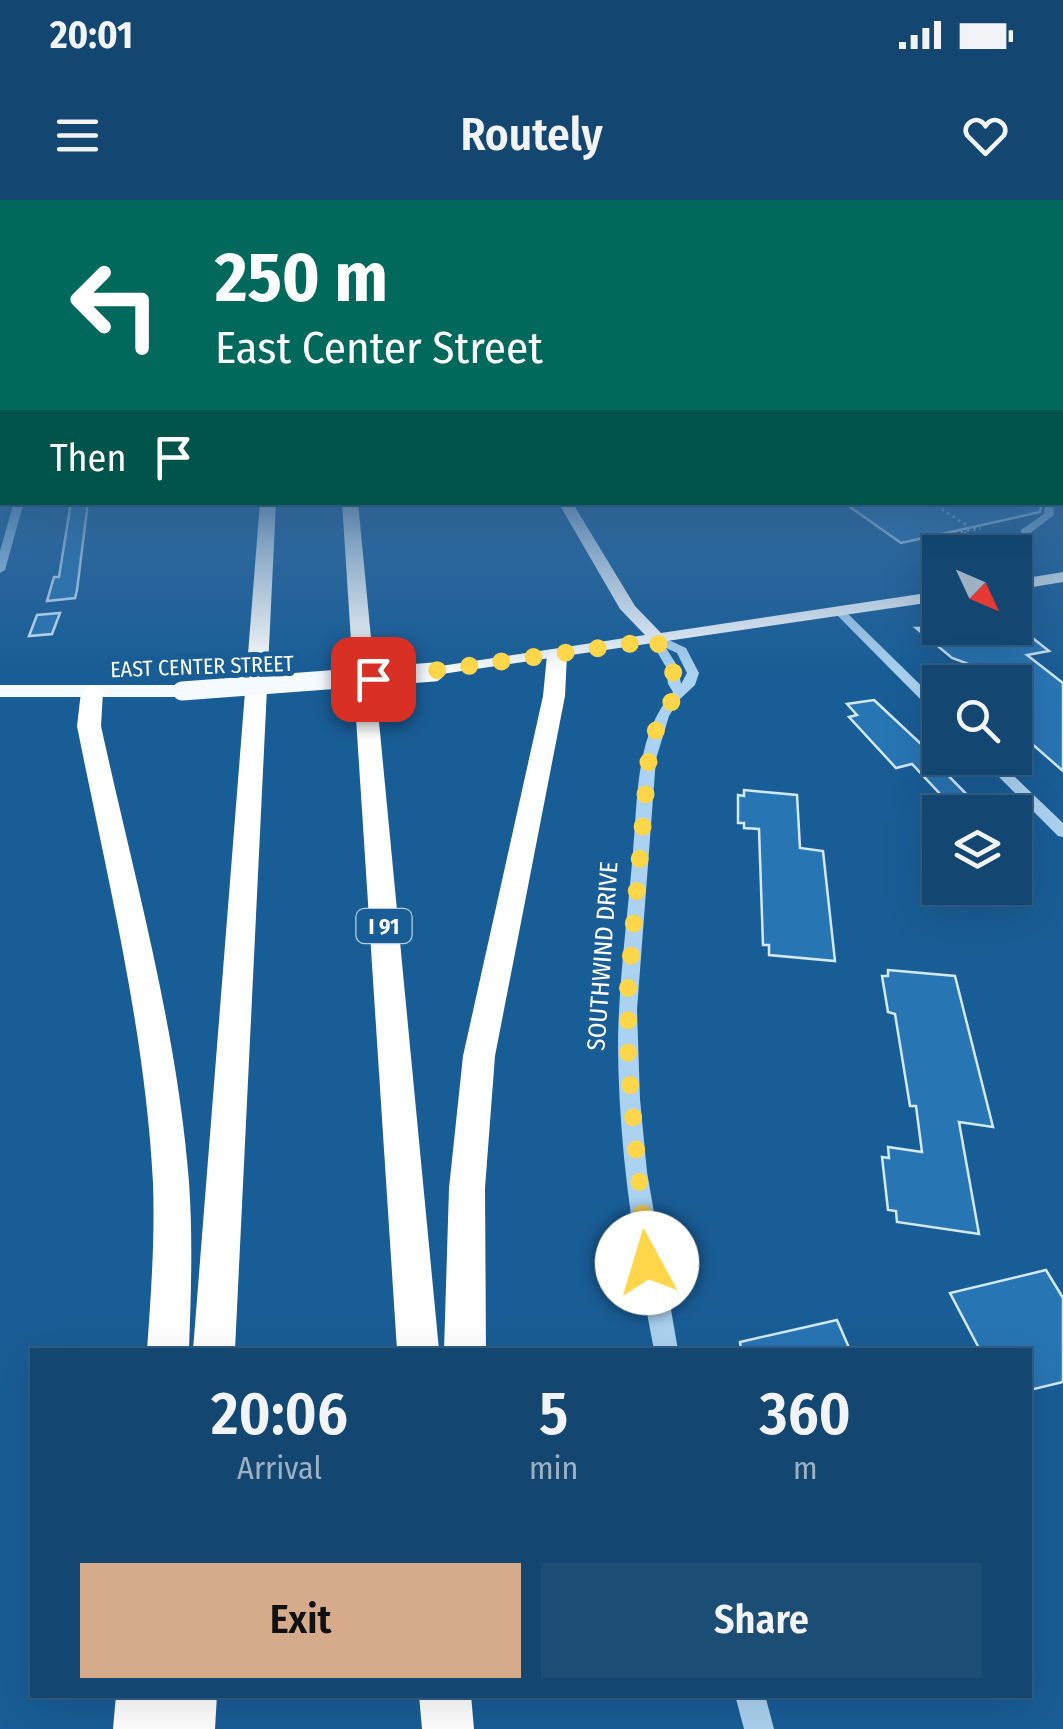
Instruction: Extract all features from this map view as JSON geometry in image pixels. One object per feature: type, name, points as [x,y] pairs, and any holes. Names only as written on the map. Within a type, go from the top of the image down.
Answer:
[{"type":"highway","points":[[214,1348],[266,532]]},
{"type":"highway","name":"I 91","points":[[352,532],[418,1348]]},
{"type":"highway","points":[[465,1348],[467,1188],[479,1056],[554,696],[557,656]]},
{"type":"highway","points":[[92,692],[89,726],[150,1025],[166,1130],[173,1238],[168,1348]]},
{"type":"highway","points":[[139,1729],[142,1698]]},
{"type":"highway","points":[[189,1729],[192,1698]]},
{"type":"highway","points":[[445,1698],[448,1729]]},
{"type":"main road","points":[[584,532],[628,609],[658,640]]},
{"type":"main road","points":[[1032,582],[1063,577]]},
{"type":"main road","name":"EAST CENTER STREET","points":[[0,692],[182,691],[434,672],[922,599]]},
{"type":"street","points":[[0,570],[11,532]]},
{"type":"street","points":[[839,611],[922,693]]},
{"type":"street","points":[[658,640],[658,647],[671,664],[672,682],[678,690]]},
{"type":"street","name":"SOUTHWIND DRIVE","points":[[658,640],[679,648],[692,668],[690,682],[678,690],[656,730],[649,756],[628,988],[628,1064],[647,1263],[666,1348]]},
{"type":"street","points":[[1004,775],[1063,832]]},
{"type":"street","points":[[751,1698],[759,1729]]},
{"type":"path","points":[[916,540],[961,532]]},
{"type":"building","points":[[66,532],[84,532],[75,598],[47,601],[54,577],[59,577]]},
{"type":"building","points":[[886,532],[949,532],[922,535],[922,538],[901,543]]},
{"type":"building","points":[[60,613],[52,634],[29,636],[37,615]]},
{"type":"building","points":[[1032,638],[1049,651],[1027,655],[1063,683],[1063,771],[1032,744],[1032,665],[971,665],[952,658],[936,645],[1032,645]]},
{"type":"building","points":[[874,700],[922,745],[922,775],[912,764],[896,768],[849,717],[857,715],[847,704]]},
{"type":"building","points":[[922,775],[948,775],[967,795],[941,795]]},
{"type":"building","points":[[744,790],[797,795],[800,848],[823,851],[835,961],[769,955],[769,945],[763,945],[759,829],[744,828],[744,823],[738,823],[738,795],[744,796]]},
{"type":"building","points":[[888,970],[955,976],[993,1127],[959,1122],[979,1234],[897,1222],[896,1211],[888,1210],[882,1157],[889,1158],[888,1147],[922,1152],[895,1014],[888,1012],[882,976],[888,976]]},
{"type":"building","points":[[1046,1270],[1063,1298],[1063,1382],[1032,1390],[1032,1348],[979,1348],[950,1293]]},
{"type":"building","points":[[837,1320],[849,1348],[741,1348],[740,1342]]},
{"type":"route","points":[[373,679],[658,640],[658,647],[671,664],[672,682],[678,690],[656,730],[649,756],[628,988],[628,1064],[647,1263]]}]
